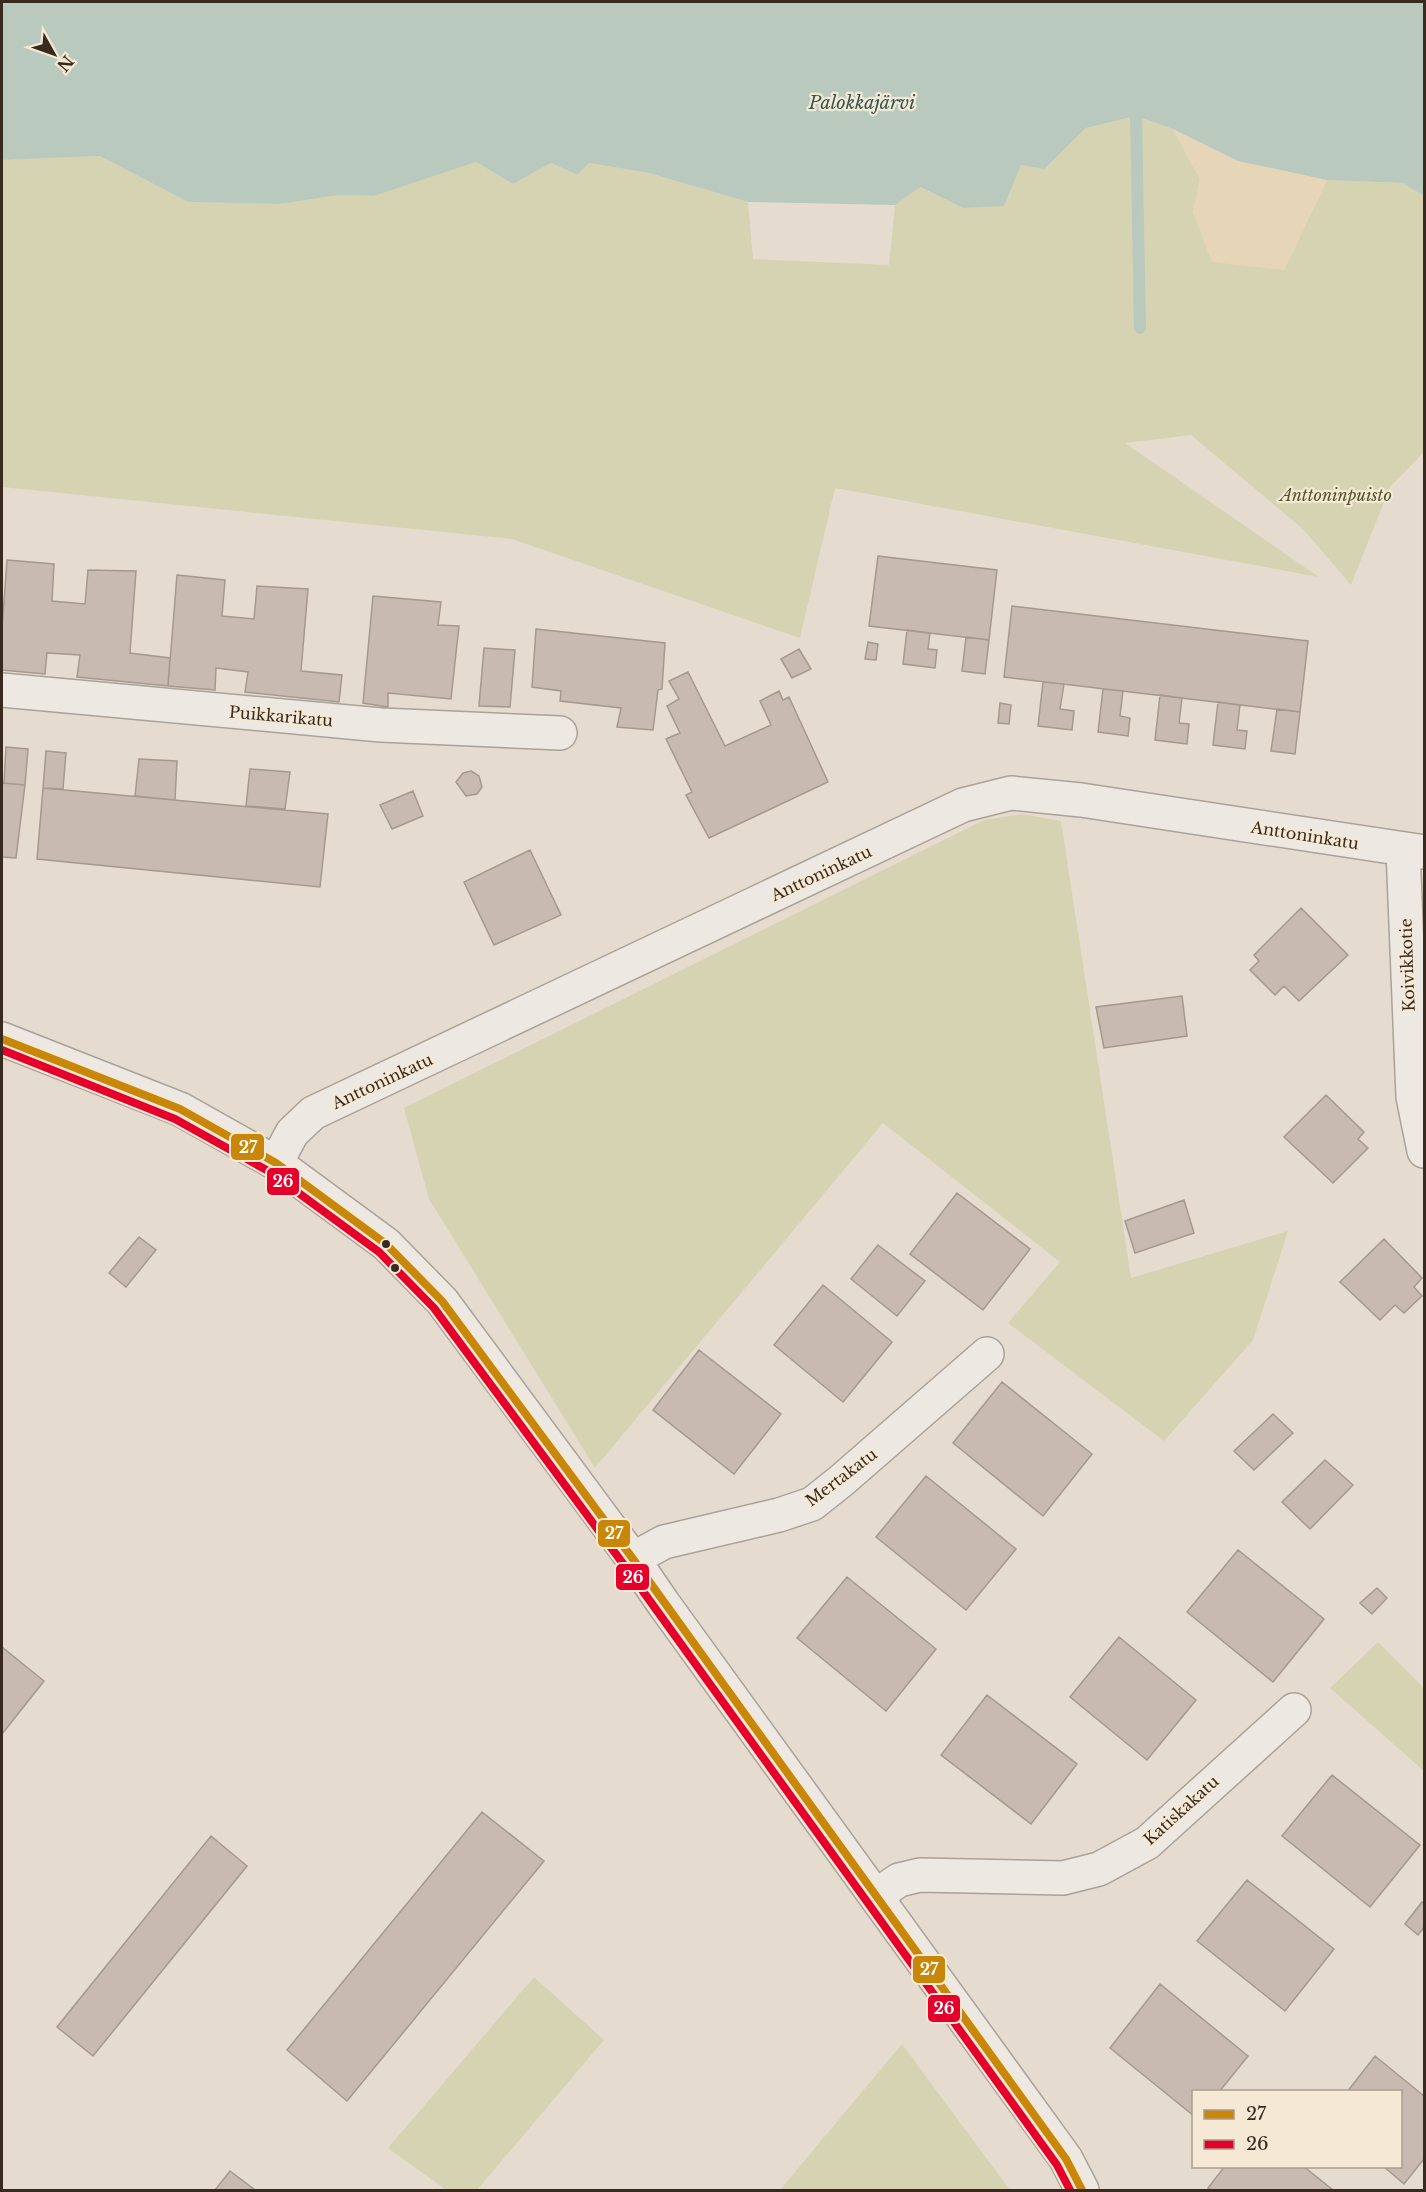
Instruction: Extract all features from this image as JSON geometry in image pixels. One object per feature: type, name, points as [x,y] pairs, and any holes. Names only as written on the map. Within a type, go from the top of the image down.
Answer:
[{"type":"street","name":"Puikkarikatu","points":[[2,690],[381,725],[560,733]]},
{"type":"street","name":"Anttoninkatu","points":[[276,1163],[292,1133],[313,1113],[963,805],[1011,793],[1069,799],[1414,851]]},
{"type":"street","name":"Koivikkotie","points":[[1414,851],[1413,1097],[1425,1151]]},
{"type":"street","points":[[2,1039],[180,1109],[276,1163],[386,1244],[442,1301],[877,1895],[1066,2159],[1082,2190]]},
{"type":"street","name":"Mertakatu","points":[[633,1559],[664,1542],[778,1515],[812,1504],[987,1354]]},
{"type":"street","name":"Katiskakatu","points":[[877,1895],[899,1880],[920,1875],[1063,1878],[1099,1869],[1147,1843],[1294,1710]]},
{"type":"green space","name":"Anttoninpuisto","points":[[1136,116],[1173,129],[1200,179],[1193,213],[1284,270],[1327,180],[1403,183],[1424,196],[1424,452],[1390,487],[1351,585],[1303,529],[1191,435],[1125,443],[1319,577],[835,488],[800,638],[512,539],[2,487],[2,160],[100,156],[188,202],[280,204],[339,195],[374,196],[476,162],[513,184],[551,163],[576,175],[589,163],[649,173],[748,202],[753,259],[889,265],[895,205],[919,187],[963,208],[1021,164],[1044,168],[1086,128]]},
{"type":"green space","points":[[1022,814],[1061,821],[1131,1278],[1288,1231],[1253,1340],[1164,1441],[1008,1323],[1060,1262],[883,1123],[595,1468],[429,1199],[404,1108],[984,820]]},
{"type":"green space","points":[[1378,1642],[1424,1688],[1424,1771],[1330,1688]]},
{"type":"green space","points":[[534,1977],[604,2040],[477,2190],[446,2190],[388,2148]]},
{"type":"green space","points":[[902,2044],[1010,2190],[780,2190]]},
{"type":"sand","points":[[1173,129],[1238,161],[1327,180],[1284,270],[1212,262],[1193,213],[1200,179]]},
{"type":"water","name":"Palokkajärvi","points":[[2,2],[1424,2],[1424,196],[1403,183],[1327,180],[1238,161],[1173,129],[1136,116],[1086,128],[1044,169],[1021,165],[1004,206],[963,208],[920,187],[895,205],[748,202],[649,173],[589,163],[577,175],[551,163],[513,184],[476,162],[374,196],[339,195],[280,204],[188,202],[100,156],[2,160]]},
{"type":"building","points":[[878,556],[997,570],[989,640],[869,626]]},
{"type":"building","points":[[7,560],[54,564],[52,601],[85,604],[88,570],[136,571],[130,653],[170,658],[168,686],[77,677],[80,655],[47,653],[45,674],[2,670],[2,629]]},
{"type":"building","points":[[177,575],[225,580],[222,616],[254,619],[257,586],[308,589],[301,671],[342,675],[339,702],[245,692],[248,672],[216,668],[215,690],[168,686]]},
{"type":"building","points":[[373,596],[441,602],[438,625],[459,626],[451,699],[388,693],[388,707],[363,703]]},
{"type":"building","points":[[1012,606],[1308,641],[1300,712],[1004,677]]},
{"type":"building","points":[[536,629],[665,643],[662,689],[658,690],[653,730],[617,727],[621,708],[560,701],[561,691],[532,687]]},
{"type":"building","points":[[907,630],[930,633],[928,649],[937,650],[935,668],[903,664]]},
{"type":"building","points":[[966,637],[989,640],[985,674],[962,671]]},
{"type":"building","points":[[868,642],[878,644],[876,660],[865,659]]},
{"type":"building","points":[[484,648],[515,650],[510,707],[479,706]]},
{"type":"building","points":[[799,649],[811,669],[792,678],[781,659]]},
{"type":"building","points":[[688,672],[725,746],[771,725],[760,701],[779,691],[783,700],[789,697],[828,782],[709,838],[686,795],[692,792],[666,739],[680,733],[667,706],[679,699],[669,681]]},
{"type":"building","points":[[1043,682],[1064,684],[1060,709],[1074,711],[1072,730],[1038,726]]},
{"type":"building","points":[[1103,689],[1123,691],[1120,716],[1130,718],[1128,736],[1098,732]]},
{"type":"building","points":[[1160,695],[1182,698],[1179,723],[1189,724],[1187,744],[1155,740]]},
{"type":"building","points":[[1218,702],[1240,705],[1237,730],[1247,731],[1245,749],[1213,745]]},
{"type":"building","points":[[1000,703],[1011,705],[1009,724],[998,723]]},
{"type":"building","points":[[1277,709],[1300,712],[1295,754],[1271,751]]},
{"type":"building","points":[[6,747],[28,749],[25,785],[4,783]]},
{"type":"building","points":[[46,751],[66,753],[63,789],[43,788]]},
{"type":"building","points":[[139,759],[177,761],[175,800],[135,796]]},
{"type":"building","points":[[250,769],[290,772],[285,809],[246,806]]},
{"type":"building","points":[[471,771],[479,776],[482,787],[477,794],[466,796],[456,782],[463,773]]},
{"type":"building","points":[[2,783],[25,785],[16,858],[2,857]]},
{"type":"building","points":[[43,788],[328,814],[320,887],[37,859]]},
{"type":"building","points":[[413,791],[423,816],[392,829],[380,805]]},
{"type":"building","points":[[530,850],[561,915],[494,945],[464,882]]},
{"type":"building","points":[[1301,908],[1348,955],[1299,1001],[1284,986],[1275,995],[1250,970],[1259,961],[1254,955]]},
{"type":"building","points":[[1182,996],[1187,1036],[1104,1048],[1096,1007]]},
{"type":"building","points":[[1326,1095],[1364,1132],[1358,1139],[1368,1148],[1333,1183],[1284,1137]]},
{"type":"building","points":[[957,1193],[1030,1249],[983,1310],[910,1254]]},
{"type":"building","points":[[1184,1200],[1194,1233],[1135,1253],[1125,1221]]},
{"type":"building","points":[[139,1237],[156,1250],[126,1287],[109,1273]]},
{"type":"building","points":[[1384,1239],[1422,1278],[1414,1287],[1422,1296],[1404,1313],[1395,1305],[1380,1320],[1340,1282]]},
{"type":"building","points":[[878,1245],[925,1281],[897,1316],[851,1279]]},
{"type":"building","points":[[823,1285],[892,1342],[843,1402],[774,1345]]},
{"type":"building","points":[[699,1350],[781,1414],[734,1474],[653,1410]]},
{"type":"building","points":[[1002,1382],[1092,1454],[1043,1516],[953,1443]]},
{"type":"building","points":[[1273,1414],[1293,1433],[1254,1470],[1234,1451]]},
{"type":"building","points":[[1325,1460],[1353,1485],[1310,1529],[1282,1502]]},
{"type":"building","points":[[926,1476],[1016,1549],[966,1610],[876,1537]]},
{"type":"building","points":[[1238,1550],[1324,1619],[1273,1682],[1187,1612]]},
{"type":"building","points":[[847,1577],[936,1649],[886,1711],[797,1638]]},
{"type":"building","points":[[1377,1588],[1387,1598],[1372,1614],[1360,1603]]},
{"type":"building","points":[[1119,1637],[1196,1700],[1147,1760],[1070,1697]]},
{"type":"building","points":[[2,1647],[44,1681],[2,1734]]},
{"type":"building","points":[[987,1695],[1077,1764],[1031,1824],[941,1755]]},
{"type":"building","points":[[1332,1775],[1420,1845],[1370,1907],[1282,1836]]},
{"type":"building","points":[[482,1812],[544,1861],[347,2101],[287,2050]]},
{"type":"building","points":[[211,1836],[247,1866],[93,2056],[57,2027]]},
{"type":"building","points":[[1247,1880],[1334,1949],[1285,2011],[1197,1941]]},
{"type":"building","points":[[1422,1902],[1424,1904],[1424,1927],[1418,1935],[1405,1924]]},
{"type":"building","points":[[1160,1984],[1248,2056],[1221,2090],[1192,2090],[1192,2114],[1110,2048]]},
{"type":"building","points":[[1375,2056],[1424,2096],[1424,2159],[1404,2184],[1385,2168],[1402,2168],[1402,2090],[1349,2090]]},
{"type":"building","points":[[1223,2168],[1306,2168],[1333,2190],[1211,2190],[1208,2188]]},
{"type":"building","points":[[230,2171],[255,2190],[215,2190]]},
{"type":"waterway","points":[[1136,116],[1140,328]]},
{"type":"transit line","name":"27","points":[[2,1039],[180,1109],[276,1163],[386,1244],[442,1301],[633,1559],[1066,2159],[1082,2190]]},
{"type":"transit line","name":"26","points":[[2,1050],[175,1119],[270,1172],[379,1252],[434,1308],[624,1565],[1057,2165],[1070,2190]]}]
